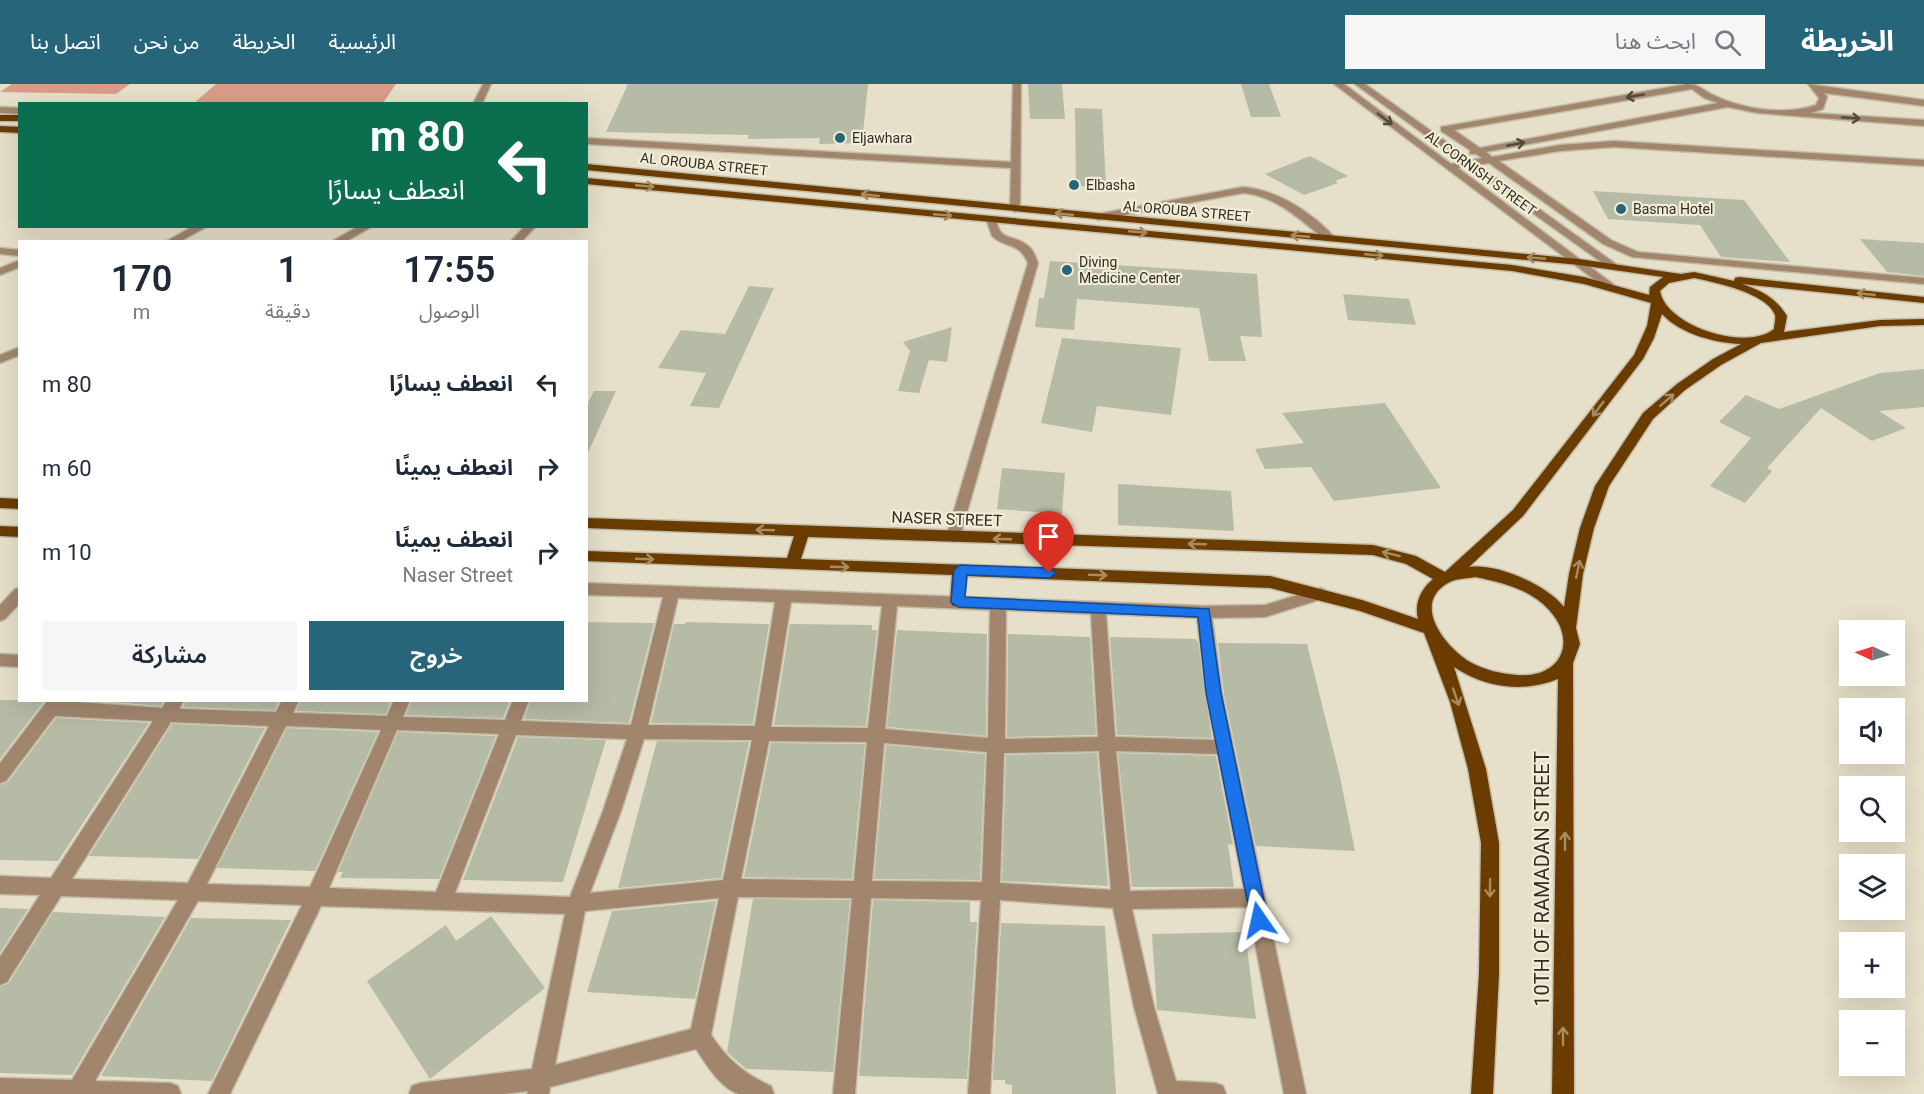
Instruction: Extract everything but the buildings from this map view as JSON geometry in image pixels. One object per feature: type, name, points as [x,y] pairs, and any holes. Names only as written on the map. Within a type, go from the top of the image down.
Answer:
[{"type":"main road","points":[[0,118],[18,118]]},
{"type":"main road","points":[[0,129],[18,130]]},
{"type":"main road","name":"AL OROUBA STREET","points":[[588,168],[1580,262],[1677,276],[1714,278]]},
{"type":"main road","name":"AL OROUBA STREET","points":[[588,181],[1559,273],[1607,284],[1656,303],[1669,317],[1688,328],[1710,336],[1734,341],[1756,341]]},
{"type":"main road","points":[[1482,1094],[1489,974],[1490,843],[1477,769],[1458,702],[1423,608],[1429,590],[1448,577],[1518,513],[1639,356],[1656,323],[1656,303],[1653,292],[1657,285],[1677,276]]},
{"type":"main road","points":[[1714,278],[1924,300]]},
{"type":"main road","points":[[1714,278],[1752,290],[1777,310],[1782,321],[1780,330],[1771,337]]},
{"type":"main road","points":[[588,556],[1270,582],[1320,594],[1432,635],[1465,666],[1493,678],[1523,682],[1548,677],[1566,665],[1573,647],[1569,627],[1576,574],[1587,528],[1602,486],[1648,416],[1681,387],[1717,362],[1756,341],[1771,337],[1880,323],[1924,322]]},
{"type":"main road","points":[[0,503],[18,504]]},
{"type":"main road","name":"NASER STREET","points":[[588,523],[1373,550],[1411,560],[1448,577]]},
{"type":"main road","points":[[0,531],[18,532]]},
{"type":"main road","points":[[792,565],[803,531]]},
{"type":"main road","points":[[958,602],[960,570]]},
{"type":"main road","points":[[1448,577],[1475,572],[1504,576],[1531,588],[1554,606],[1569,627]]},
{"type":"main road","name":"10TH OF RAMADAN STREET","points":[[1563,1094],[1566,665]]},
{"type":"street","points":[[478,102],[487,84]]},
{"type":"street","points":[[1015,209],[1017,84]]},
{"type":"street","name":"AL CORNISH STREET","points":[[1338,84],[1607,284]]},
{"type":"street","name":"AL CORNISH STREET","points":[[1359,84],[1616,267]]},
{"type":"street","points":[[1815,86],[1837,84]]},
{"type":"street","points":[[1408,136],[1692,85],[1727,104],[1760,112],[1924,123]]},
{"type":"street","points":[[1815,86],[1924,103]]},
{"type":"street","points":[[1792,114],[1806,112],[1822,105],[1824,100],[1815,86]]},
{"type":"street","points":[[1438,159],[1727,104]]},
{"type":"street","points":[[1560,109],[1616,147],[1924,171]]},
{"type":"street","points":[[0,110],[18,111]]},
{"type":"street","points":[[1448,129],[1607,242],[1623,250],[1654,258],[1924,281]]},
{"type":"street","points":[[588,141],[1017,165]]},
{"type":"street","points":[[1449,167],[1560,148],[1593,146],[1924,162]]},
{"type":"street","points":[[1098,217],[1243,190],[1256,190],[1270,194],[1330,239]]},
{"type":"street","points":[[953,537],[1033,263],[1027,250],[1018,244],[999,238],[992,230],[991,219]]},
{"type":"street","points":[[174,240],[199,228]]},
{"type":"street","points":[[340,240],[364,228]]},
{"type":"street","points":[[518,240],[529,228]]},
{"type":"street","points":[[0,251],[18,253]]},
{"type":"street","points":[[0,272],[18,264]]},
{"type":"street","points":[[1784,270],[1794,286]]},
{"type":"street","points":[[0,359],[18,351]]},
{"type":"street","points":[[588,589],[1204,612],[1265,610],[1320,594]]},
{"type":"street","points":[[539,1087],[577,904],[612,811],[638,732],[672,592]]},
{"type":"street","points":[[0,615],[18,595]]},
{"type":"street","points":[[763,1094],[740,1084],[721,1068],[700,1037],[762,732],[784,596]]},
{"type":"street","points":[[844,1094],[890,599]]},
{"type":"street","points":[[979,1094],[993,891],[998,746],[999,604]]},
{"type":"street","points":[[1098,608],[1121,900],[1144,1007],[1169,1093],[1215,1094]]},
{"type":"street","points":[[1204,612],[1214,693],[1295,1094]]},
{"type":"street","points":[[0,660],[18,661]]},
{"type":"street","points":[[76,1093],[193,892],[290,702]]},
{"type":"street","points":[[219,1094],[316,896],[401,702]]},
{"type":"street","points":[[442,901],[520,702]]},
{"type":"street","points":[[0,776],[54,705],[171,708],[281,719],[638,732],[876,735],[998,746],[1107,744],[1226,747]]},
{"type":"street","points":[[0,975],[171,708]]},
{"type":"street","points":[[0,885],[577,904],[731,888],[993,891],[1121,900],[1255,898]]},
{"type":"street","points":[[420,1094],[539,1087],[700,1037]]},
{"type":"street","points":[[0,1089],[170,1094]]},
{"type":"shaded area","points":[[12,84],[130,84],[116,94],[0,92]]},
{"type":"shaded area","points":[[216,84],[396,84],[384,102],[195,102]]},
{"type":"place","name":"Eljawhara","points":[[840,138]]},
{"type":"place","name":"Elbasha","points":[[1074,185]]},
{"type":"place","name":"Basma Hotel","points":[[1621,209]]},
{"type":"place","name":"Diving Medicine Center","points":[[1067,270]]},
{"type":"route","points":[[1049,573],[960,570],[958,602],[1204,612],[1214,693],[1259,920]]}]
